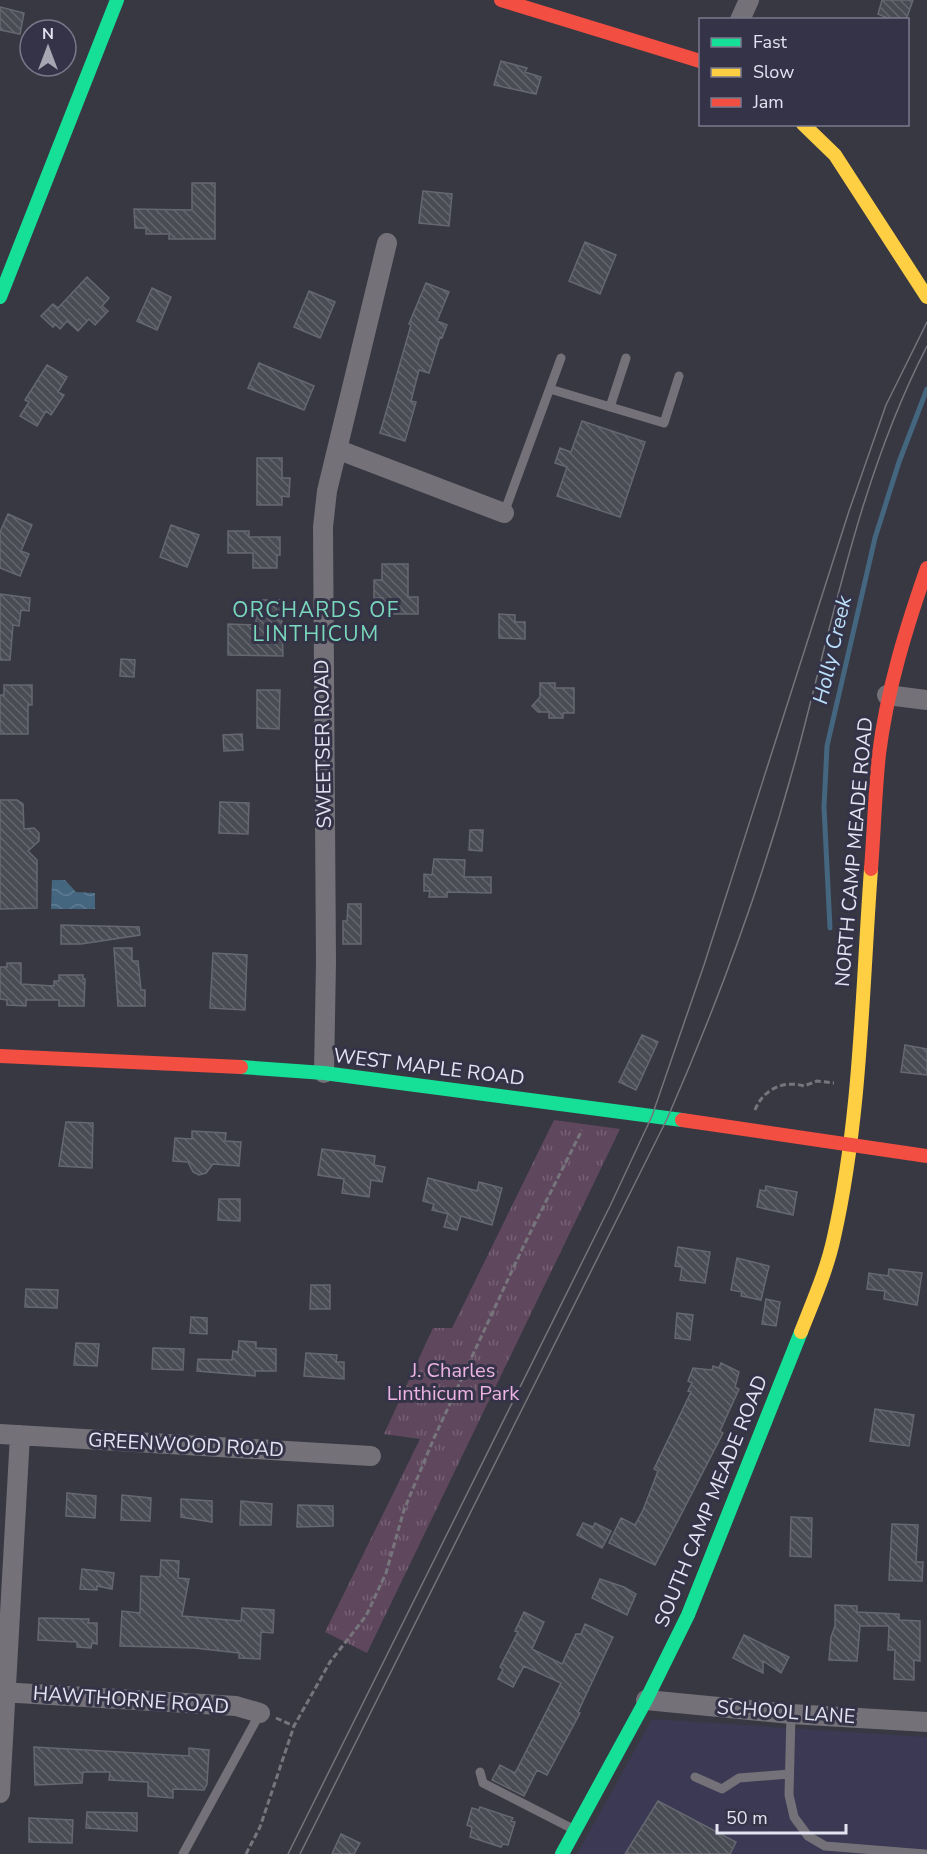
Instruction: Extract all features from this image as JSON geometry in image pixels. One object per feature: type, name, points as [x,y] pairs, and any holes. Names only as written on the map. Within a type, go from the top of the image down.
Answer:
[{"type":"street","points":[[0,297],[117,0]]},
{"type":"street","points":[[501,0],[699,61]]},
{"type":"street","points":[[741,18],[749,0]]},
{"type":"street","points":[[805,126],[835,155],[927,297]]},
{"type":"street","name":"SWEETSER ROAD","points":[[324,1073],[326,963],[323,527],[327,491],[339,450],[387,243]]},
{"type":"street","points":[[339,450],[504,513]]},
{"type":"street","name":"NORTH CAMP MEADE ROAD","points":[[851,1145],[879,755],[887,695],[902,638],[927,568]]},
{"type":"street","points":[[887,695],[927,700]]},
{"type":"street","name":"WEST MAPLE ROAD","points":[[0,1056],[165,1062],[324,1073],[593,1108],[927,1156]]},
{"type":"street","name":"SOUTH CAMP MEADE ROAD","points":[[561,1854],[646,1700],[688,1615],[724,1530],[821,1282],[834,1239],[851,1145]]},
{"type":"street","name":"GREENWOOD ROAD","points":[[0,1434],[371,1456]]},
{"type":"street","points":[[0,1793],[3,1692],[20,1435]]},
{"type":"street","name":"HAWTHORNE ROAD","points":[[3,1692],[236,1706],[260,1713]]},
{"type":"street","name":"SCHOOL LANE","points":[[646,1700],[791,1714],[927,1722]]},
{"type":"lane","points":[[504,513],[561,358]]},
{"type":"lane","points":[[610,407],[626,358]]},
{"type":"lane","points":[[550,389],[664,423],[679,376]]},
{"type":"lane","points":[[183,1854],[260,1713]]},
{"type":"lane","points":[[791,1714],[789,1795],[794,1817],[808,1836],[825,1846],[925,1854]]},
{"type":"lane","points":[[480,1772],[483,1783],[575,1830]]},
{"type":"lane","points":[[695,1777],[722,1789],[740,1778],[789,1774]]},
{"type":"path","points":[[752,1118],[758,1102],[766,1093],[796,1082],[804,1086],[817,1081],[835,1083]]},
{"type":"path","points":[[246,1854],[260,1827],[294,1726],[330,1662],[366,1616],[386,1573],[404,1510],[434,1438],[524,1245],[593,1108]]},
{"type":"shaded area","points":[[652,1719],[927,1737],[927,1854],[577,1854]]},
{"type":"green space","name":"J. Charles Linthicum Park","points":[[554,1120],[620,1129],[367,1653],[325,1632],[420,1439],[384,1434],[433,1328],[452,1328]]},
{"type":"water","points":[[52,880],[65,880],[76,892],[95,893],[95,909],[51,909]]},
{"type":"building","points":[[882,0],[913,0],[907,18],[887,18],[878,14]]},
{"type":"building","points":[[0,7],[24,13],[23,18],[18,18],[18,34],[0,30]]},
{"type":"building","points":[[501,61],[527,68],[525,72],[541,77],[536,94],[494,85]]},
{"type":"building","points":[[192,183],[215,183],[215,239],[169,239],[169,234],[146,234],[146,228],[135,228],[134,209],[192,210]]},
{"type":"building","points":[[423,191],[452,194],[449,226],[419,223]]},
{"type":"building","points":[[585,242],[616,255],[600,294],[569,281]]},
{"type":"building","points":[[87,277],[109,298],[102,306],[108,311],[95,325],[89,319],[78,331],[67,321],[60,329],[55,324],[53,327],[41,316],[53,304],[58,308]]},
{"type":"building","points":[[426,283],[449,292],[437,321],[447,325],[442,338],[440,337],[429,373],[419,370],[411,401],[416,402],[405,441],[380,433],[411,325],[409,324]]},
{"type":"building","points":[[152,288],[171,297],[157,330],[137,321]]},
{"type":"building","points":[[309,291],[335,302],[320,338],[294,327]]},
{"type":"building","points":[[259,363],[314,386],[304,410],[248,388]]},
{"type":"building","points":[[47,365],[67,377],[58,392],[64,395],[51,415],[46,411],[37,426],[20,416],[29,402],[25,400]]},
{"type":"building","points":[[582,421],[645,442],[620,517],[557,496],[567,467],[555,463],[560,448],[571,452]]},
{"type":"building","points":[[257,458],[282,458],[282,478],[290,478],[289,497],[282,496],[282,505],[257,505]]},
{"type":"building","points":[[8,514],[32,525],[21,551],[29,554],[20,576],[0,568],[0,532]]},
{"type":"building","points":[[171,525],[199,535],[187,567],[160,557]]},
{"type":"building","points":[[228,531],[249,531],[249,537],[280,537],[277,568],[253,568],[253,553],[228,553]]},
{"type":"building","points":[[382,564],[408,564],[408,597],[418,597],[418,614],[383,614],[383,598],[374,598],[374,580],[382,580]]},
{"type":"building","points":[[0,594],[30,598],[29,611],[21,610],[19,626],[13,625],[10,660],[0,660]]},
{"type":"building","points":[[256,600],[281,600],[283,656],[228,655],[228,624],[256,625]]},
{"type":"building","points":[[499,614],[515,615],[515,622],[525,622],[525,639],[499,638]]},
{"type":"building","points":[[121,659],[135,660],[134,677],[120,676]]},
{"type":"building","points":[[540,683],[555,683],[555,688],[574,688],[574,713],[563,713],[563,718],[549,718],[549,712],[538,712],[532,706],[540,697]]},
{"type":"building","points":[[4,685],[32,685],[32,705],[28,705],[28,734],[0,734],[0,695],[4,695]]},
{"type":"building","points":[[257,690],[280,690],[279,729],[257,728]]},
{"type":"building","points":[[242,734],[243,750],[224,751],[223,735]]},
{"type":"building","points":[[0,800],[17,800],[23,804],[24,829],[34,828],[39,833],[39,841],[28,851],[37,860],[37,908],[0,909]]},
{"type":"building","points":[[220,802],[249,803],[248,834],[219,833]]},
{"type":"building","points":[[470,830],[483,830],[482,851],[469,850]]},
{"type":"building","points":[[434,859],[465,860],[464,877],[491,877],[491,893],[447,892],[447,897],[429,897],[430,891],[424,891],[424,874],[432,875]]},
{"type":"building","points":[[348,904],[361,904],[361,944],[343,944],[343,921],[347,921]]},
{"type":"building","points":[[61,925],[139,927],[140,935],[81,944],[61,944]]},
{"type":"building","points":[[114,948],[132,948],[132,961],[138,961],[141,990],[145,990],[145,1006],[118,1006]]},
{"type":"building","points":[[213,953],[247,955],[245,1010],[210,1008]]},
{"type":"building","points":[[7,963],[21,963],[21,984],[54,986],[54,981],[59,981],[59,975],[83,975],[85,979],[84,1006],[59,1006],[59,1000],[26,1000],[26,1006],[7,1005],[7,1000],[0,999],[0,967],[7,967]]},
{"type":"building","points":[[642,1035],[658,1042],[636,1090],[619,1082]]},
{"type":"building","points":[[905,1045],[927,1049],[927,1075],[901,1072]]},
{"type":"building","points":[[66,1122],[93,1123],[92,1168],[59,1166]]},
{"type":"building","points":[[192,1131],[226,1133],[225,1141],[241,1142],[239,1166],[213,1164],[206,1173],[199,1175],[193,1172],[188,1162],[173,1161],[175,1138],[192,1139]]},
{"type":"building","points":[[322,1149],[375,1156],[374,1165],[385,1167],[382,1182],[371,1180],[369,1197],[342,1193],[344,1179],[318,1175]]},
{"type":"building","points":[[428,1178],[477,1191],[479,1182],[502,1188],[492,1225],[461,1216],[457,1230],[444,1227],[448,1214],[432,1210],[434,1204],[423,1201]]},
{"type":"building","points":[[766,1186],[797,1192],[793,1215],[757,1207],[760,1190],[765,1191]]},
{"type":"building","points":[[219,1199],[240,1199],[240,1221],[218,1220]]},
{"type":"building","points":[[678,1247],[710,1252],[705,1283],[680,1280],[682,1267],[675,1266]]},
{"type":"building","points":[[737,1258],[769,1266],[761,1300],[741,1296],[742,1292],[731,1290]]},
{"type":"building","points":[[889,1269],[922,1273],[917,1305],[884,1299],[885,1291],[867,1289],[869,1273],[888,1276]]},
{"type":"building","points":[[311,1285],[330,1285],[330,1309],[310,1309]]},
{"type":"building","points":[[26,1289],[58,1290],[57,1308],[25,1307]]},
{"type":"building","points":[[766,1299],[780,1302],[776,1326],[762,1324]]},
{"type":"building","points":[[677,1313],[693,1315],[690,1340],[675,1338]]},
{"type":"building","points":[[191,1317],[207,1318],[207,1334],[190,1333]]},
{"type":"building","points":[[239,1341],[256,1342],[256,1348],[276,1349],[276,1371],[255,1371],[255,1376],[197,1371],[198,1359],[232,1360],[233,1351],[238,1352]]},
{"type":"building","points":[[76,1343],[99,1344],[97,1366],[74,1365]]},
{"type":"building","points":[[153,1348],[184,1349],[183,1370],[152,1369]]},
{"type":"building","points":[[306,1353],[337,1355],[336,1362],[344,1362],[344,1379],[304,1376]]},
{"type":"building","points":[[721,1363],[739,1372],[735,1387],[739,1389],[720,1431],[723,1433],[655,1565],[609,1543],[621,1518],[635,1525],[643,1510],[658,1471],[654,1469],[691,1392],[688,1391],[692,1383],[688,1381],[693,1368],[712,1370],[713,1366],[719,1368]]},
{"type":"building","points":[[875,1409],[914,1415],[909,1446],[870,1441]]},
{"type":"building","points":[[67,1493],[96,1496],[95,1518],[66,1516]]},
{"type":"building","points":[[122,1495],[151,1498],[150,1521],[121,1520]]},
{"type":"building","points":[[181,1499],[212,1501],[212,1522],[181,1517]]},
{"type":"building","points":[[241,1501],[272,1504],[271,1525],[240,1525]]},
{"type":"building","points":[[298,1505],[333,1506],[333,1526],[297,1527]]},
{"type":"building","points":[[791,1517],[812,1518],[811,1557],[790,1556]]},
{"type":"building","points":[[583,1523],[593,1527],[595,1523],[611,1531],[602,1548],[577,1535]]},
{"type":"building","points":[[892,1524],[918,1525],[916,1562],[923,1562],[922,1581],[889,1580]]},
{"type":"building","points":[[161,1560],[179,1561],[178,1578],[189,1579],[182,1616],[241,1621],[242,1608],[274,1610],[273,1633],[261,1632],[260,1659],[239,1658],[239,1653],[194,1648],[120,1646],[122,1611],[140,1613],[141,1576],[160,1577]]},
{"type":"building","points":[[82,1569],[114,1573],[112,1589],[97,1586],[97,1590],[80,1589]]},
{"type":"building","points":[[600,1579],[624,1587],[636,1594],[627,1615],[592,1598]]},
{"type":"building","points":[[835,1605],[857,1606],[857,1612],[899,1614],[899,1620],[920,1621],[920,1661],[914,1660],[914,1680],[894,1679],[895,1650],[888,1650],[889,1626],[860,1626],[857,1661],[829,1660],[831,1637],[835,1626]]},
{"type":"building","points":[[524,1612],[544,1622],[532,1649],[562,1664],[576,1634],[581,1634],[585,1624],[613,1637],[578,1712],[580,1713],[547,1775],[537,1770],[524,1796],[492,1780],[500,1765],[515,1773],[561,1683],[524,1666],[513,1687],[498,1679],[503,1669],[500,1667],[518,1632],[515,1631]]},
{"type":"building","points":[[39,1618],[89,1619],[88,1623],[97,1623],[97,1644],[92,1643],[91,1648],[77,1647],[77,1642],[38,1640]]},
{"type":"building","points":[[744,1635],[789,1657],[781,1673],[763,1661],[763,1673],[733,1658]]},
{"type":"building","points":[[34,1747],[189,1756],[189,1748],[209,1750],[207,1784],[204,1790],[173,1789],[173,1798],[148,1796],[148,1782],[109,1780],[110,1772],[83,1772],[82,1783],[35,1785]]},
{"type":"building","points":[[658,1801],[736,1842],[730,1854],[625,1854]]},
{"type":"building","points":[[480,1807],[513,1818],[511,1821],[515,1822],[508,1845],[503,1844],[501,1847],[470,1837],[472,1827],[467,1825],[472,1808],[479,1810]]},
{"type":"building","points":[[87,1812],[137,1813],[137,1831],[86,1828]]},
{"type":"building","points":[[29,1818],[73,1820],[72,1843],[29,1842]]},
{"type":"building","points":[[341,1834],[360,1843],[354,1854],[332,1854]]},
{"type":"waterway","name":"Holly Creek","points":[[830,928],[824,807],[827,746],[875,538],[899,462],[927,389]]},
{"type":"tram line","points":[[288,1854],[610,1206],[652,1116],[704,965],[849,511],[886,405],[927,322]]},
{"type":"tram line","points":[[300,1854],[667,1119],[686,1074],[740,936],[786,795],[867,492],[904,394],[927,346]]},
{"type":"traffic: fast","points":[[0,297],[117,0]]},
{"type":"traffic: fast","points":[[241,1067],[324,1073],[682,1120]]},
{"type":"traffic: fast","points":[[562,1854],[646,1700],[688,1615],[801,1332]]},
{"type":"traffic: slow","points":[[805,126],[835,155],[927,297]]},
{"type":"traffic: slow","points":[[801,1332],[831,1249],[850,1146],[859,1054],[871,869]]},
{"type":"traffic: jam","points":[[501,0],[699,61]]},
{"type":"traffic: jam","points":[[871,869],[882,730],[898,660],[927,568]]},
{"type":"traffic: jam","points":[[0,1056],[241,1067]]},
{"type":"traffic: jam","points":[[682,1120],[927,1156]]},
{"type":"district","name":"ORCHARDS OF LINTHICUM","points":[[316,622]]}]
